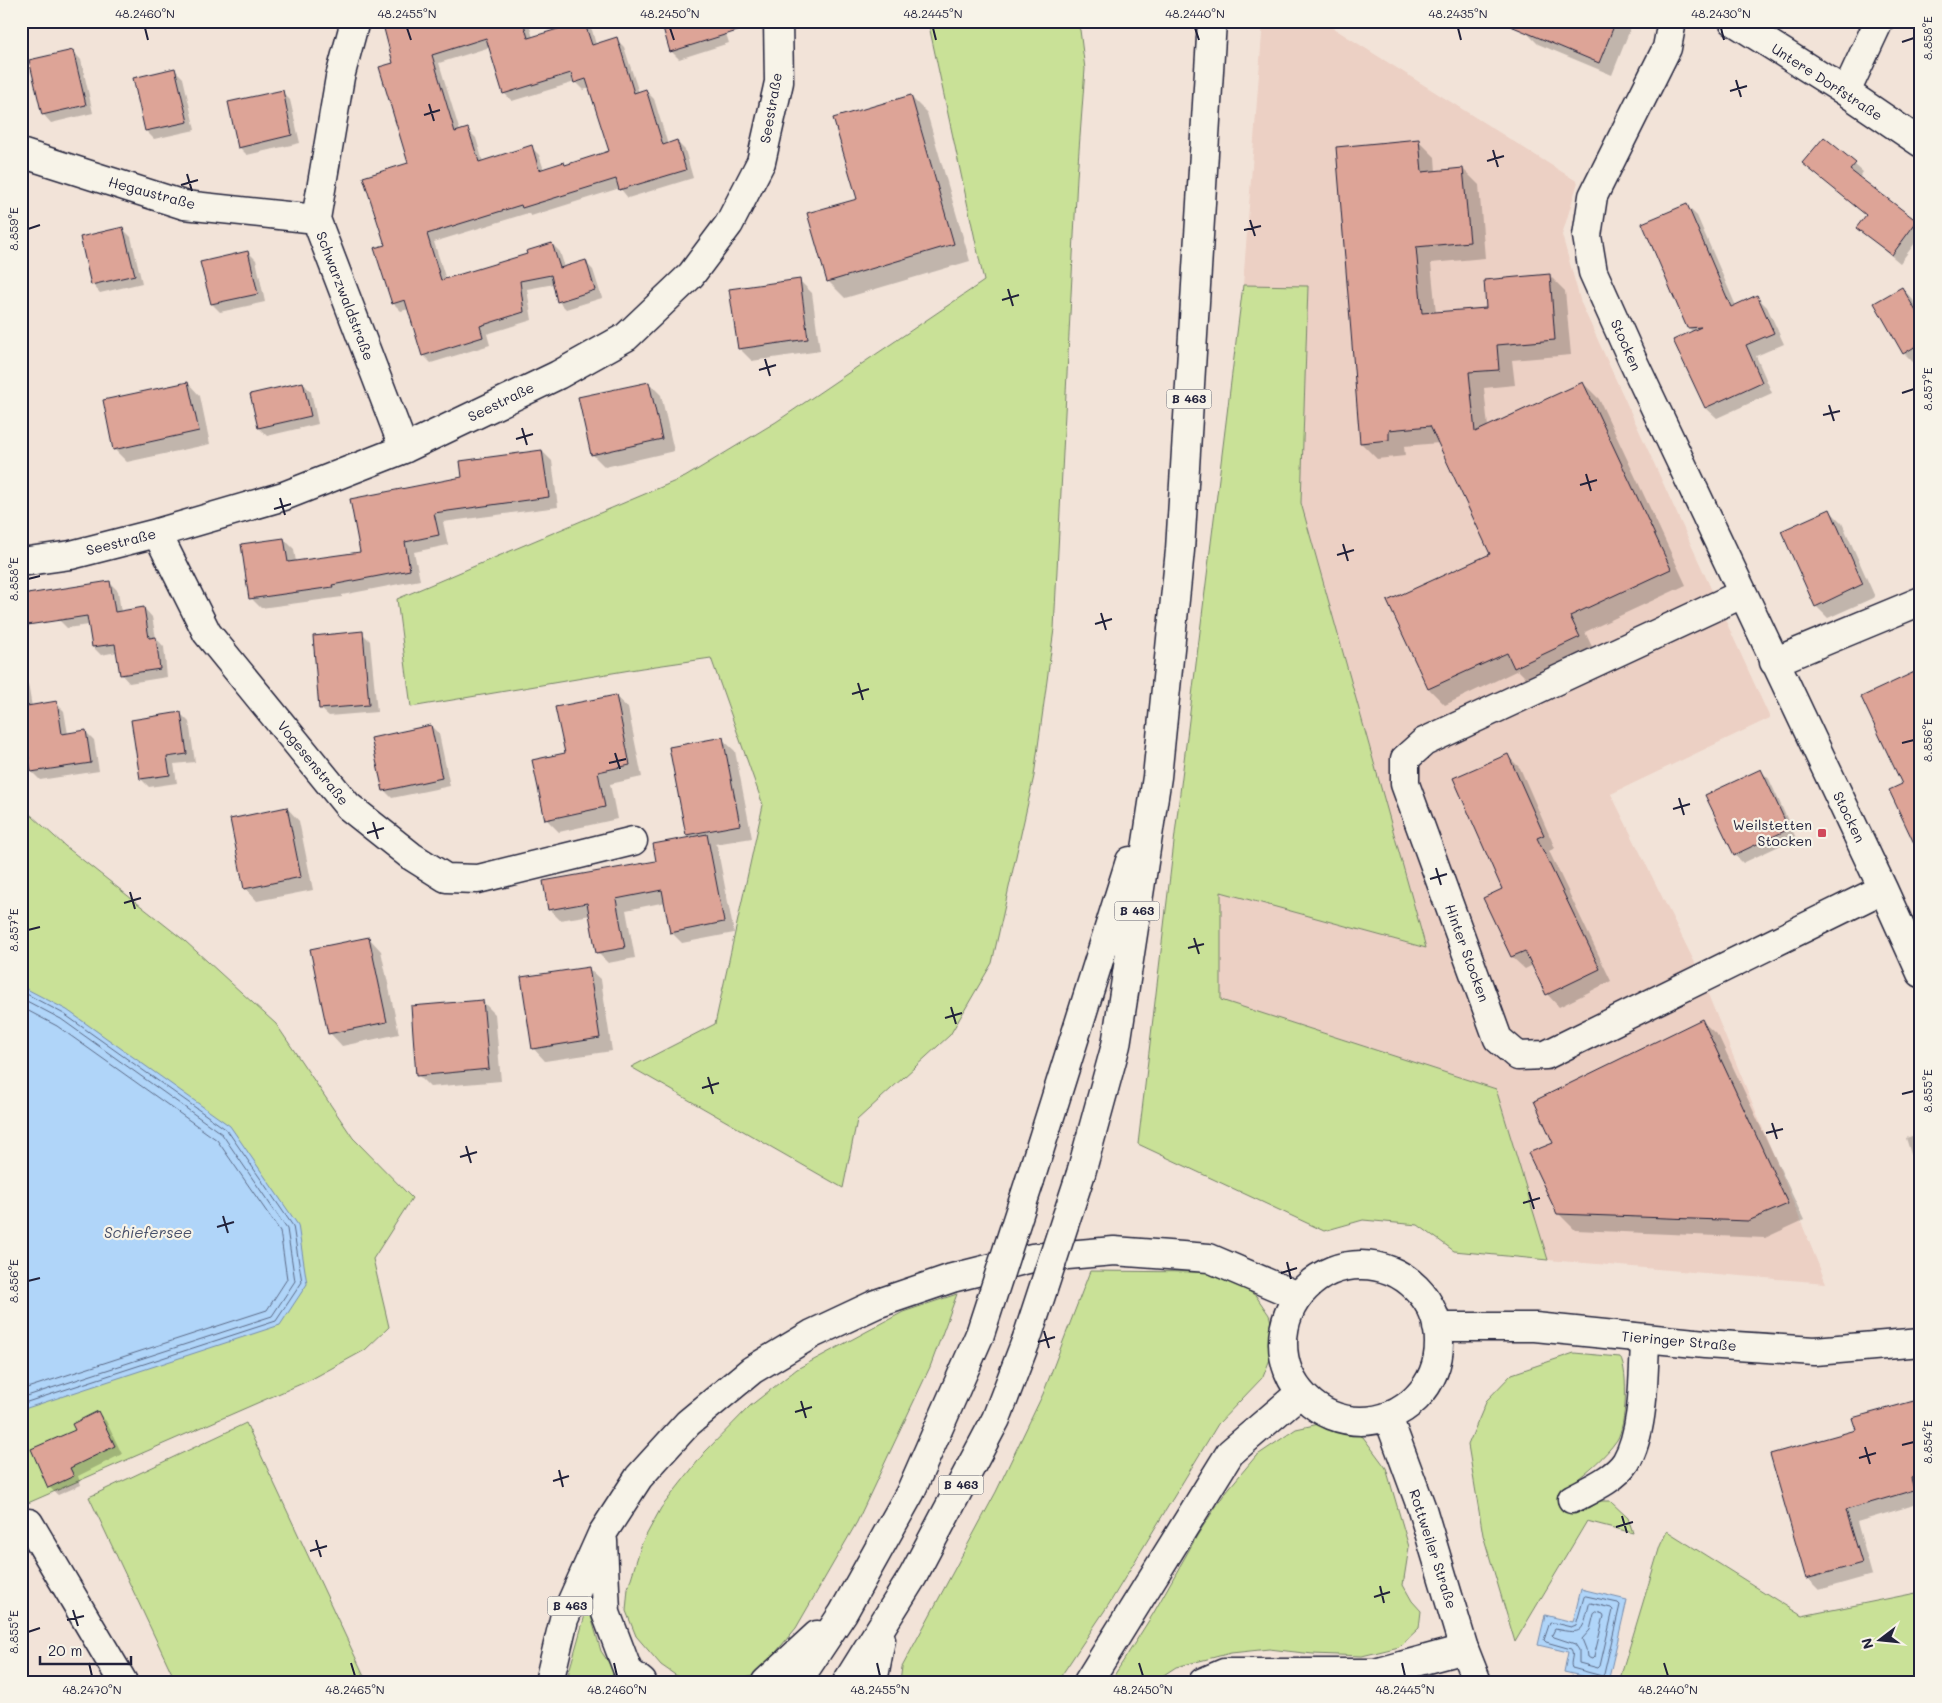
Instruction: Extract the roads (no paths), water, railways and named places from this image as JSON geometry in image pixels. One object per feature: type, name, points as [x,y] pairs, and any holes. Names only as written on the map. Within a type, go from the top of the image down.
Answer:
[{"type":"main road","name":"Schwarzwaldstraße","points":[[355,21],[340,77],[316,219],[404,449]]},
{"type":"main road","name":"Seestraße","points":[[21,562],[71,555],[158,533],[284,496],[404,449],[558,375],[626,337],[691,275],[729,224],[761,162],[779,82],[778,21]]},
{"type":"main road","name":"B 463","points":[[847,1682],[913,1576],[996,1419],[1026,1341],[1081,1173],[1116,1045],[1157,776],[1180,550],[1212,21]]},
{"type":"main road","name":"Stocken","points":[[1672,21],[1667,48],[1593,196],[1587,236],[1593,272],[1742,594],[1883,889],[1921,974]]},
{"type":"main road","name":"Untere Dorfstraße","points":[[1734,21],[1846,92],[1921,143]]},
{"type":"main road","points":[[1846,92],[1879,21]]},
{"type":"main road","name":"Hegaustraße","points":[[21,153],[184,204],[316,219]]},
{"type":"main road","name":"Vogesenstraße","points":[[158,533],[207,633],[348,806],[418,860],[446,878],[478,879],[633,841]]},
{"type":"main road","name":"Hinter Stocken","points":[[1742,594],[1424,742],[1405,759],[1405,784],[1498,1039],[1518,1056],[1546,1055],[1883,889]]},
{"type":"main road","points":[[1774,662],[1921,601]]},
{"type":"main road","name":"B 463","points":[[797,1682],[843,1613],[910,1493],[980,1334],[1157,776]]},
{"type":"main road","points":[[602,1534],[639,1477],[696,1417],[752,1370],[812,1334],[876,1304],[952,1278],[1032,1258],[1114,1251],[1209,1258],[1298,1296]]},
{"type":"main road","points":[[1365,1265],[1381,1268],[1389,1270],[1412,1283],[1428,1303],[1437,1327],[1439,1349],[1434,1371],[1423,1390],[1407,1406],[1388,1417],[1365,1422],[1340,1419],[1318,1409],[1300,1393],[1287,1371],[1282,1345],[1286,1319],[1298,1296],[1316,1278],[1339,1267],[1365,1265]]},
{"type":"main road","name":"Tieringer Straße","points":[[1437,1327],[1535,1326],[1633,1337],[1815,1351],[1921,1342]]},
{"type":"main road","points":[[1572,1499],[1607,1480],[1625,1463],[1640,1425],[1645,1344],[1633,1337]]},
{"type":"main road","points":[[1088,1682],[1230,1453],[1300,1393]]},
{"type":"main road","name":"Rottweiler Straße","points":[[1388,1417],[1422,1509],[1464,1649],[1477,1682]]},
{"type":"main road","points":[[29,1523],[123,1682]]},
{"type":"main road","name":"B 463","points":[[549,1682],[564,1619],[602,1534]]},
{"type":"main road","name":"B 463","points":[[602,1534],[606,1613],[628,1671],[642,1682]]},
{"type":"main road","name":"B 463","points":[[766,1682],[790,1658],[843,1613]]},
{"type":"main road","name":"B 463","points":[[873,1682],[884,1624]]},
{"type":"main road","points":[[1203,1682],[1224,1672],[1375,1673],[1464,1649]]},
{"type":"water","name":"Schiefersee","points":[[21,986],[67,1010],[230,1126],[298,1225],[307,1284],[280,1325],[21,1410]]},
{"type":"water","points":[[1581,1589],[1627,1600],[1608,1682],[1564,1672],[1568,1652],[1538,1645],[1545,1615],[1573,1622]]},
{"type":"place","name":"Weilstetten Stocken","points":[[1822,833]]}]
